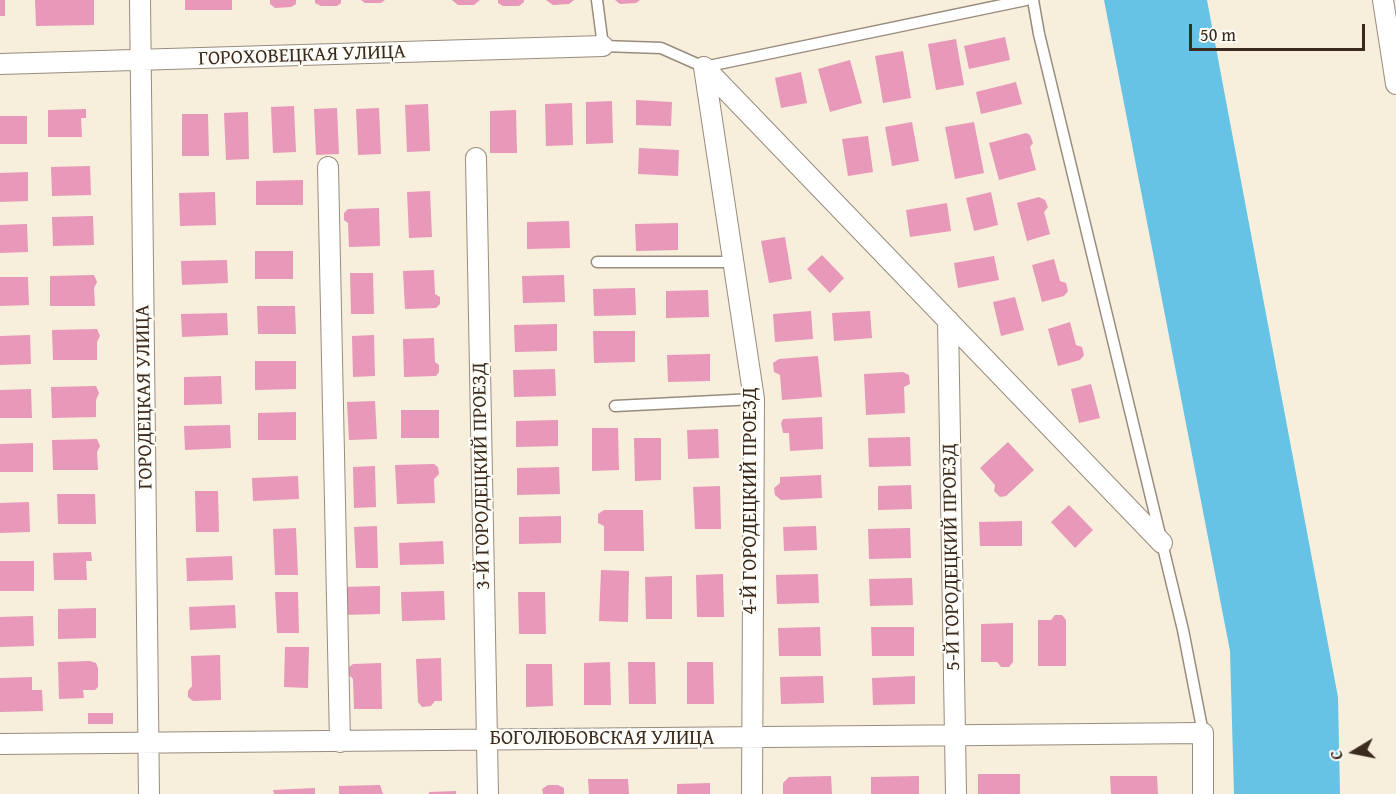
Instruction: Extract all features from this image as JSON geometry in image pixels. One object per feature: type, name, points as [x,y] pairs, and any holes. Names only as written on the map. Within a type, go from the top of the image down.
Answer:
[{"type":"street","name":"ГОРОДЕЦКАЯ УЛИЦА","points":[[140,0],[149,794]]},
{"type":"street","points":[[1383,0],[1396,84]]},
{"type":"street","name":"ГОРОХОВЕЦКАЯ УЛИЦА","points":[[0,64],[603,46]]},
{"type":"street","name":"4-Й ГОРОДЕЦКИЙ ПРОЕЗД","points":[[704,68],[754,399],[752,794]]},
{"type":"street","points":[[704,68],[1162,543]]},
{"type":"street","name":"3-Й ГОРОДЕЦКИЙ ПРОЕЗД","points":[[476,158],[488,794]]},
{"type":"street","points":[[328,168],[340,742]]},
{"type":"street","name":"5-Й ГОРОДЕЦКИЙ ПРОЕЗД","points":[[948,320],[956,794]]},
{"type":"street","points":[[1203,733],[1203,794]]},
{"type":"street","name":"БОГОЛЮБОВСКАЯ УЛИЦА","points":[[0,744],[1203,733]]},
{"type":"lane","points":[[597,0],[603,46],[661,48],[704,68],[1026,0]]},
{"type":"lane","points":[[1033,0],[1039,34],[1183,630],[1203,733]]},
{"type":"lane","points":[[597,262],[734,262]]},
{"type":"lane","points":[[615,406],[754,399]]},
{"type":"water","points":[[1104,0],[1207,0],[1338,697],[1340,794],[1234,794],[1230,651]]},
{"type":"building","points":[[0,0],[5,0],[5,16],[0,16]]},
{"type":"building","points":[[35,0],[94,0],[94,25],[36,26]]},
{"type":"building","points":[[185,0],[232,0],[232,10],[185,10]]},
{"type":"building","points":[[270,0],[296,0],[296,4],[291,7],[275,8],[270,4]]},
{"type":"building","points":[[315,0],[341,0],[341,3],[337,6],[321,6],[315,3]]},
{"type":"building","points":[[361,0],[385,0],[381,3],[365,3]]},
{"type":"building","points":[[452,0],[480,0],[474,5],[458,5]]},
{"type":"building","points":[[498,0],[524,0],[524,2],[519,6],[503,6],[498,3]]},
{"type":"building","points":[[546,0],[574,0],[569,4],[553,5]]},
{"type":"building","points":[[615,0],[640,0],[636,3],[620,4]]},
{"type":"building","points":[[1005,37],[1010,60],[969,69],[964,46]]},
{"type":"building","points":[[956,39],[964,85],[936,90],[928,44]]},
{"type":"building","points":[[903,51],[911,98],[883,103],[875,56]]},
{"type":"building","points":[[850,60],[862,103],[830,112],[818,69]]},
{"type":"building","points":[[801,72],[807,103],[781,108],[775,78]]},
{"type":"building","points":[[1016,82],[1022,104],[981,114],[976,92]]},
{"type":"building","points":[[636,100],[672,102],[671,126],[636,125]]},
{"type":"building","points":[[612,101],[613,143],[586,144],[586,102]]},
{"type":"building","points":[[572,103],[573,145],[546,146],[545,104]]},
{"type":"building","points":[[428,104],[430,151],[407,152],[405,105]]},
{"type":"building","points":[[294,106],[296,152],[273,153],[271,107]]},
{"type":"building","points":[[337,108],[339,154],[316,155],[314,109]]},
{"type":"building","points":[[379,108],[381,154],[358,155],[356,109]]},
{"type":"building","points":[[86,109],[86,118],[81,118],[82,137],[48,137],[48,110]]},
{"type":"building","points":[[516,110],[517,153],[490,153],[490,111]]},
{"type":"building","points":[[248,112],[249,159],[226,160],[224,113]]},
{"type":"building","points":[[182,114],[208,114],[209,156],[182,156]]},
{"type":"building","points":[[0,116],[27,116],[27,144],[0,144]]},
{"type":"building","points":[[912,122],[919,161],[892,166],[885,127]]},
{"type":"building","points":[[974,122],[984,173],[955,179],[945,127]]},
{"type":"building","points":[[1026,133],[1030,135],[1033,143],[1030,147],[1036,170],[999,180],[989,143]]},
{"type":"building","points":[[868,136],[873,172],[848,176],[842,139]]},
{"type":"building","points":[[639,148],[679,150],[678,176],[638,174]]},
{"type":"building","points":[[90,166],[91,195],[52,196],[51,167]]},
{"type":"building","points":[[28,172],[28,201],[0,202],[0,173]]},
{"type":"building","points":[[303,180],[303,205],[256,205],[256,181]]},
{"type":"building","points":[[430,191],[432,237],[409,238],[407,192]]},
{"type":"building","points":[[215,192],[216,225],[180,226],[179,193]]},
{"type":"building","points":[[991,192],[998,225],[974,231],[966,198]]},
{"type":"building","points":[[1039,197],[1045,200],[1048,207],[1044,212],[1050,234],[1027,241],[1017,203]]},
{"type":"building","points":[[947,203],[951,231],[910,237],[906,210]]},
{"type":"building","points":[[379,208],[380,246],[349,247],[348,223],[344,220],[344,213],[348,209]]},
{"type":"building","points":[[93,216],[94,245],[53,246],[52,217]]},
{"type":"building","points":[[569,221],[570,248],[527,249],[527,222]]},
{"type":"building","points":[[678,223],[678,250],[636,251],[635,224]]},
{"type":"building","points":[[27,224],[28,252],[0,253],[0,225]]},
{"type":"building","points":[[785,237],[792,279],[769,283],[761,241]]},
{"type":"building","points":[[255,251],[293,251],[293,279],[255,279]]},
{"type":"building","points":[[822,255],[844,278],[830,293],[807,269]]},
{"type":"building","points":[[994,256],[999,280],[958,288],[954,263]]},
{"type":"building","points":[[1054,259],[1060,281],[1066,283],[1068,291],[1064,296],[1042,302],[1032,265]]},
{"type":"building","points":[[227,260],[228,283],[182,285],[181,261]]},
{"type":"building","points":[[434,270],[435,294],[440,297],[440,304],[436,308],[405,309],[403,271]]},
{"type":"building","points":[[350,273],[373,273],[374,314],[351,314]]},
{"type":"building","points":[[94,275],[97,282],[94,288],[95,306],[50,306],[50,276]]},
{"type":"building","points":[[564,275],[565,302],[523,303],[522,276]]},
{"type":"building","points":[[0,277],[28,277],[29,305],[0,306]]},
{"type":"building","points":[[635,288],[636,315],[594,316],[593,289]]},
{"type":"building","points":[[708,290],[709,317],[666,318],[666,291]]},
{"type":"building","points":[[1015,297],[1024,330],[1001,336],[993,302]]},
{"type":"building","points":[[257,306],[295,306],[296,334],[258,334]]},
{"type":"building","points":[[811,311],[813,339],[775,342],[773,314]]},
{"type":"building","points":[[870,311],[872,338],[834,341],[832,313]]},
{"type":"building","points":[[227,313],[228,335],[182,337],[181,314]]},
{"type":"building","points":[[1070,322],[1076,345],[1082,347],[1084,355],[1080,360],[1058,366],[1048,329]]},
{"type":"building","points":[[557,324],[557,351],[515,352],[514,325]]},
{"type":"building","points":[[97,329],[100,336],[97,342],[97,360],[53,360],[52,330]]},
{"type":"building","points":[[593,331],[635,331],[635,362],[594,363]]},
{"type":"building","points":[[30,335],[31,364],[0,365],[0,336]]},
{"type":"building","points":[[374,335],[375,376],[353,377],[352,336]]},
{"type":"building","points":[[434,338],[435,362],[439,365],[439,372],[436,376],[404,377],[403,339]]},
{"type":"building","points":[[710,354],[710,381],[668,382],[667,355]]},
{"type":"building","points":[[818,356],[822,397],[782,400],[780,375],[774,372],[773,363],[779,359]]},
{"type":"building","points":[[255,361],[296,361],[296,389],[255,390]]},
{"type":"building","points":[[555,369],[556,396],[514,397],[513,370]]},
{"type":"building","points":[[903,372],[909,375],[910,384],[904,387],[905,413],[866,415],[864,374]]},
{"type":"building","points":[[221,376],[222,404],[184,405],[184,377]]},
{"type":"building","points":[[1091,384],[1100,418],[1079,423],[1071,389]]},
{"type":"building","points":[[96,386],[99,393],[96,400],[96,417],[52,418],[51,387]]},
{"type":"building","points":[[31,389],[32,418],[0,418],[0,390]]},
{"type":"building","points":[[375,401],[377,439],[349,440],[347,402]]},
{"type":"building","points":[[401,410],[439,410],[439,438],[401,438]]},
{"type":"building","points":[[296,412],[296,440],[258,440],[258,413]]},
{"type":"building","points":[[822,417],[823,449],[790,451],[789,433],[783,433],[781,423],[783,419]]},
{"type":"building","points":[[558,420],[558,446],[516,447],[516,421]]},
{"type":"building","points":[[230,425],[231,448],[185,450],[184,426]]},
{"type":"building","points":[[592,428],[618,428],[619,470],[592,471]]},
{"type":"building","points":[[718,429],[719,458],[688,459],[687,430]]},
{"type":"building","points":[[910,437],[911,466],[869,467],[868,438]]},
{"type":"building","points":[[634,438],[661,438],[661,480],[635,481]]},
{"type":"building","points":[[97,439],[100,446],[97,452],[98,470],[53,470],[52,440]]},
{"type":"building","points":[[1008,442],[1034,470],[1006,496],[1000,497],[994,491],[995,485],[980,468]]},
{"type":"building","points":[[33,443],[33,472],[0,472],[0,444]]},
{"type":"building","points":[[434,464],[438,467],[439,474],[434,479],[435,503],[397,504],[395,465]]},
{"type":"building","points":[[375,466],[376,507],[354,508],[353,467]]},
{"type":"building","points":[[559,467],[560,494],[517,495],[517,468]]},
{"type":"building","points":[[821,475],[822,498],[781,500],[775,495],[774,488],[780,483],[780,477]]},
{"type":"building","points":[[298,476],[299,499],[253,501],[252,478]]},
{"type":"building","points":[[911,485],[912,509],[878,510],[878,486]]},
{"type":"building","points":[[720,486],[721,529],[695,529],[693,487]]},
{"type":"building","points":[[195,491],[218,491],[219,532],[196,532]]},
{"type":"building","points":[[57,494],[95,494],[96,524],[58,524]]},
{"type":"building","points":[[29,502],[30,532],[0,533],[0,503]]},
{"type":"building","points":[[1069,505],[1093,530],[1075,548],[1051,522]]},
{"type":"building","points":[[604,510],[643,510],[644,551],[604,551],[604,526],[598,523],[598,514]]},
{"type":"building","points":[[561,516],[561,543],[519,544],[519,517]]},
{"type":"building","points":[[1022,521],[1022,546],[980,546],[979,522]]},
{"type":"building","points":[[377,526],[378,568],[356,568],[354,527]]},
{"type":"building","points":[[816,526],[817,550],[784,551],[783,527]]},
{"type":"building","points":[[296,528],[298,575],[275,575],[273,529]]},
{"type":"building","points":[[910,528],[911,558],[869,559],[868,529]]},
{"type":"building","points":[[443,541],[444,564],[400,565],[399,543]]},
{"type":"building","points":[[91,552],[92,561],[86,561],[87,580],[54,580],[53,553]]},
{"type":"building","points":[[232,556],[233,580],[187,581],[186,558]]},
{"type":"building","points":[[0,561],[34,561],[34,591],[0,591]]},
{"type":"building","points":[[601,570],[629,571],[628,622],[599,621]]},
{"type":"building","points":[[723,574],[724,617],[697,617],[696,575]]},
{"type":"building","points":[[818,574],[819,603],[777,604],[776,575]]},
{"type":"building","points":[[672,576],[672,619],[646,619],[645,577]]},
{"type":"building","points":[[912,578],[913,605],[870,606],[869,579]]},
{"type":"building","points":[[380,586],[380,614],[342,615],[342,587]]},
{"type":"building","points":[[444,591],[445,620],[402,621],[401,592]]},
{"type":"building","points":[[275,592],[298,592],[299,633],[277,633]]},
{"type":"building","points":[[518,592],[545,592],[546,634],[519,634]]},
{"type":"building","points":[[235,605],[236,628],[190,630],[189,607]]},
{"type":"building","points":[[96,608],[96,638],[58,639],[58,609]]},
{"type":"building","points":[[1055,615],[1062,615],[1066,620],[1066,666],[1038,666],[1038,620],[1051,620]]},
{"type":"building","points":[[33,616],[34,646],[0,647],[0,617]]},
{"type":"building","points":[[1013,623],[1013,662],[1009,667],[1001,667],[997,662],[981,662],[981,624]]},
{"type":"building","points":[[820,627],[821,656],[779,656],[778,628]]},
{"type":"building","points":[[871,627],[914,627],[914,656],[872,656]]},
{"type":"building","points":[[285,647],[309,647],[308,688],[284,687]]},
{"type":"building","points":[[220,655],[221,700],[193,701],[188,697],[188,691],[192,686],[191,656]]},
{"type":"building","points":[[441,658],[442,701],[435,701],[431,706],[422,707],[418,702],[416,659]]},
{"type":"building","points":[[90,661],[96,663],[98,668],[98,687],[95,690],[83,690],[84,698],[59,699],[58,662]]},
{"type":"building","points":[[610,662],[611,705],[584,705],[584,663]]},
{"type":"building","points":[[628,662],[655,662],[656,704],[629,704]]},
{"type":"building","points":[[687,662],[713,662],[714,704],[687,704]]},
{"type":"building","points":[[381,663],[382,709],[354,709],[353,679],[349,675],[348,668],[353,664]]},
{"type":"building","points":[[526,664],[552,664],[553,706],[526,707]]},
{"type":"building","points":[[823,676],[824,703],[781,704],[780,677]]},
{"type":"building","points":[[915,676],[915,704],[873,705],[872,678]]},
{"type":"building","points":[[32,677],[32,690],[42,690],[43,711],[0,712],[0,678]]},
{"type":"building","points":[[88,713],[113,713],[113,724],[88,724]]},
{"type":"building","points":[[978,774],[1020,774],[1020,794],[978,794]]},
{"type":"building","points":[[831,776],[832,794],[783,794],[783,783],[789,777]]},
{"type":"building","points":[[919,776],[919,794],[871,794],[871,777]]},
{"type":"building","points":[[1110,776],[1157,776],[1158,794],[1111,794]]},
{"type":"building","points":[[588,779],[628,779],[629,794],[589,794]]},
{"type":"building","points":[[710,783],[710,794],[677,794],[677,784]]},
{"type":"building","points":[[380,785],[383,794],[339,794],[339,786]]},
{"type":"building","points":[[548,785],[558,785],[564,788],[564,794],[543,794],[542,789]]},
{"type":"building","points":[[315,788],[315,794],[274,794],[273,790]]},
{"type":"building","points":[[456,791],[456,794],[429,794],[429,792]]}]
